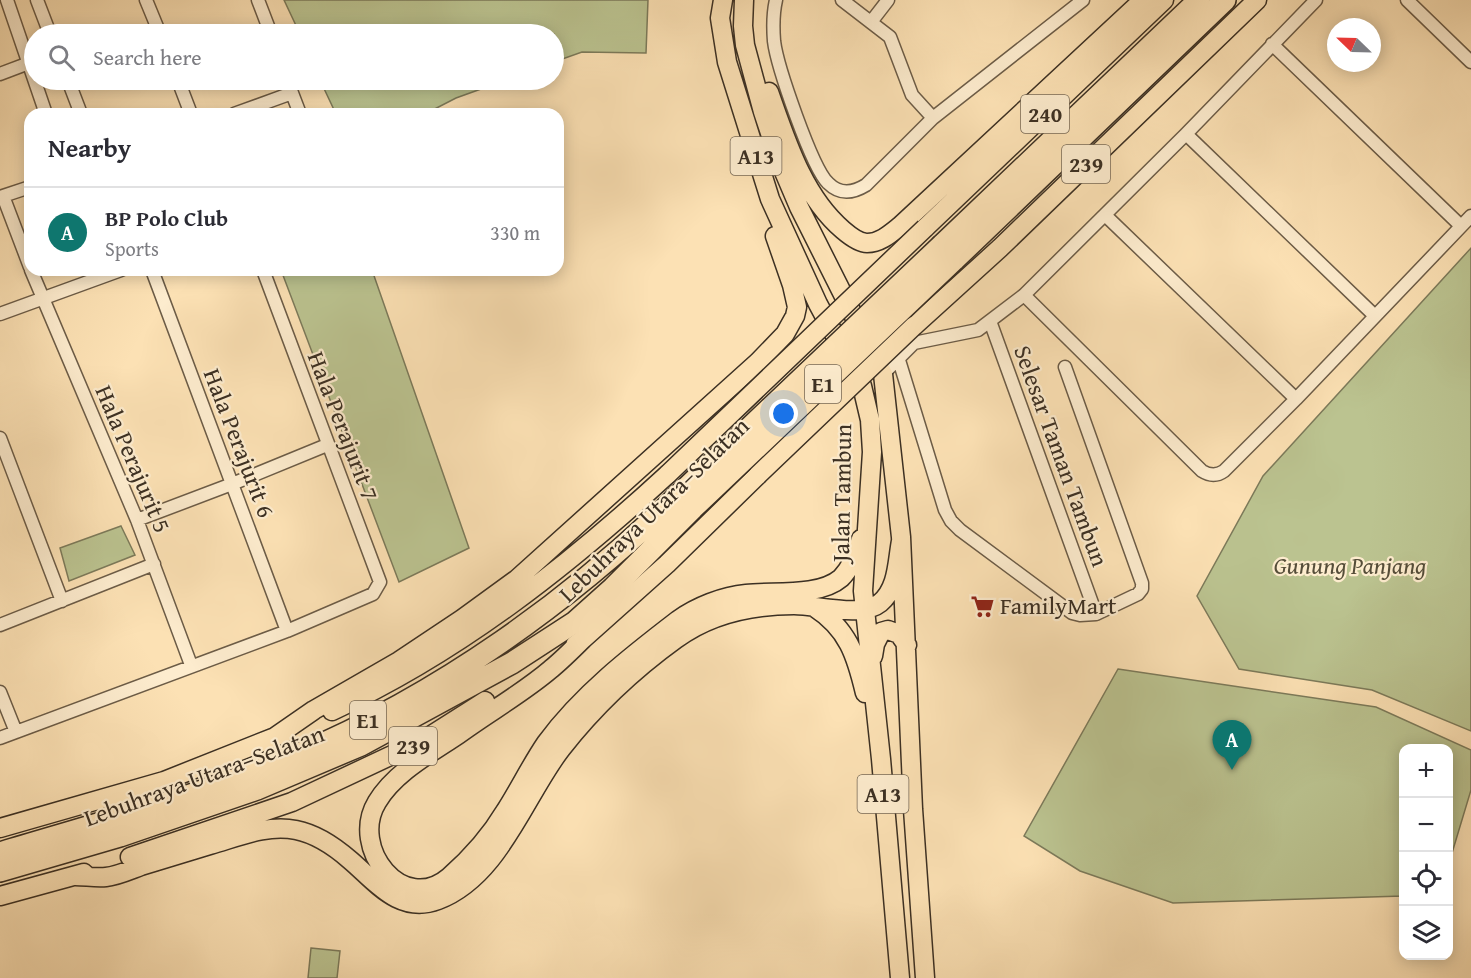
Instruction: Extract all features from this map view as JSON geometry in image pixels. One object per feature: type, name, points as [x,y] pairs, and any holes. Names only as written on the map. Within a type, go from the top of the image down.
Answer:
[{"type":"highway","name":"Lebuhraya Utara–Selatan","points":[[948,253],[1199,0]]},
{"type":"highway","name":"Lebuhraya Utara–Selatan","points":[[0,853],[191,795],[297,755],[436,684],[500,643],[688,500],[948,253],[1225,0]]},
{"type":"highway","name":"Lebuhraya Utara–Selatan","points":[[0,871],[120,836],[257,789],[361,745],[512,663],[575,622],[614,588],[688,500]]},
{"type":"main road","name":"Jalan Tambun","points":[[723,0],[720,18],[727,62],[770,199],[818,304],[862,386],[870,420],[872,452],[863,591],[881,759],[900,978]]},
{"type":"main road","name":"Jalan Tambun","points":[[744,0],[743,26],[746,45],[770,131],[795,197],[843,299],[883,374],[901,539],[913,809],[924,978]]},
{"type":"main road","points":[[746,45],[761,68],[793,154],[821,209],[846,233],[865,243],[876,242],[900,226],[1143,0]]},
{"type":"main road","name":"240","points":[[0,828],[164,780],[275,737],[357,700],[427,661],[488,621],[561,568],[627,512],[1164,0]]},
{"type":"main road","name":"239","points":[[0,896],[75,876],[292,802],[422,741],[583,639],[667,564],[1257,0]]},
{"type":"main road","points":[[275,737],[314,710],[399,661],[517,579],[758,362],[785,334],[795,316],[797,307],[771,223],[770,199]]},
{"type":"main road","points":[[583,639],[550,670],[391,784],[371,813],[369,825],[373,854],[388,874],[398,882],[422,889],[447,879],[483,843],[506,810],[528,770],[577,706],[614,672],[682,618],[706,605],[743,594],[803,591],[830,585],[840,578],[855,558],[868,519]]},
{"type":"main road","points":[[75,876],[108,877],[246,834],[271,828],[286,828],[310,834],[326,842],[350,860],[379,888],[395,897],[423,904],[451,894],[480,869],[497,850],[560,751],[588,716],[623,682],[665,647],[691,628],[746,609],[794,605],[865,611],[879,604],[890,591],[896,577],[901,539]]},
{"type":"main road","points":[[812,606],[828,616],[847,638],[864,688],[881,759]]},
{"type":"main road","points":[[871,675],[875,644],[881,632],[888,630],[899,634],[907,645]]},
{"type":"main road","points":[[916,978],[922,947]]},
{"type":"street","points":[[7,0],[24,51]]},
{"type":"street","points":[[37,0],[46,24]]},
{"type":"street","points":[[146,0],[156,24]]},
{"type":"street","points":[[258,0],[267,24]]},
{"type":"street","points":[[776,0],[775,44],[788,92],[818,168],[828,184],[848,192],[866,185],[933,118],[1083,0]]},
{"type":"street","points":[[842,0],[890,37],[912,95],[933,118]]},
{"type":"street","points":[[871,22],[888,0]]},
{"type":"street","points":[[883,374],[914,343],[978,330],[1024,295],[1186,134],[1316,0]]},
{"type":"street","points":[[1407,0],[1471,62]]},
{"type":"street","points":[[1272,44],[1461,226]]},
{"type":"street","points":[[0,74],[24,65]]},
{"type":"street","points":[[38,90],[44,108]]},
{"type":"street","points":[[72,90],[79,108]]},
{"type":"street","points":[[182,90],[189,108]]},
{"type":"street","points":[[291,90],[298,108]]},
{"type":"street","points":[[251,108],[292,93]]},
{"type":"street","points":[[1186,134],[1375,316]]},
{"type":"street","points":[[2,196],[24,189]]},
{"type":"street","name":"Hala Perajurit 5","points":[[2,196],[24,251]]},
{"type":"street","points":[[1105,215],[1296,399]]},
{"type":"street","points":[[1024,295],[1202,471],[1211,475],[1220,474],[1296,399],[1471,216]]},
{"type":"street","name":"Hala Perajurit 5","points":[[34,276],[137,520],[191,665]]},
{"type":"street","points":[[0,314],[104,276]]},
{"type":"street","name":"Hala Perajurit 6","points":[[154,276],[287,631]]},
{"type":"street","name":"Hala Perajurit 7","points":[[265,276],[380,582],[373,594],[287,631]]},
{"type":"street","name":"Selesar Taman Tambun","points":[[990,321],[1096,615]]},
{"type":"street","points":[[898,357],[940,494],[951,521],[1072,613],[1096,615],[1138,594],[1142,589],[1142,583],[1065,367]]},
{"type":"street","points":[[0,438],[62,600]]},
{"type":"street","points":[[137,520],[327,445]]},
{"type":"street","points":[[0,625],[154,564]]},
{"type":"street","points":[[0,738],[287,631]]},
{"type":"street","points":[[0,692],[16,732]]},
{"type":"green space","points":[[284,0],[648,0],[646,53],[582,52],[564,58],[564,24],[295,24]]},
{"type":"green space","points":[[325,90],[478,90],[437,108],[333,108]]},
{"type":"green space","name":"Gunung Panjang","points":[[1471,248],[1471,731],[1372,690],[1239,669],[1197,596],[1263,476]]},
{"type":"green space","points":[[283,276],[374,276],[469,548],[399,582]]},
{"type":"green space","points":[[121,526],[135,555],[69,581],[60,548]]},
{"type":"green space","points":[[1118,669],[1376,707],[1471,750],[1471,790],[1453,850],[1453,744],[1399,744],[1399,896],[1173,903],[1080,871],[1024,836]]},
{"type":"green space","points":[[311,948],[340,951],[337,978],[308,978]]},
{"type":"place","name":"FamilyMart","points":[[982,606]]},
{"type":"place","name":"BP Polo Club","points":[[1232,770]]}]
